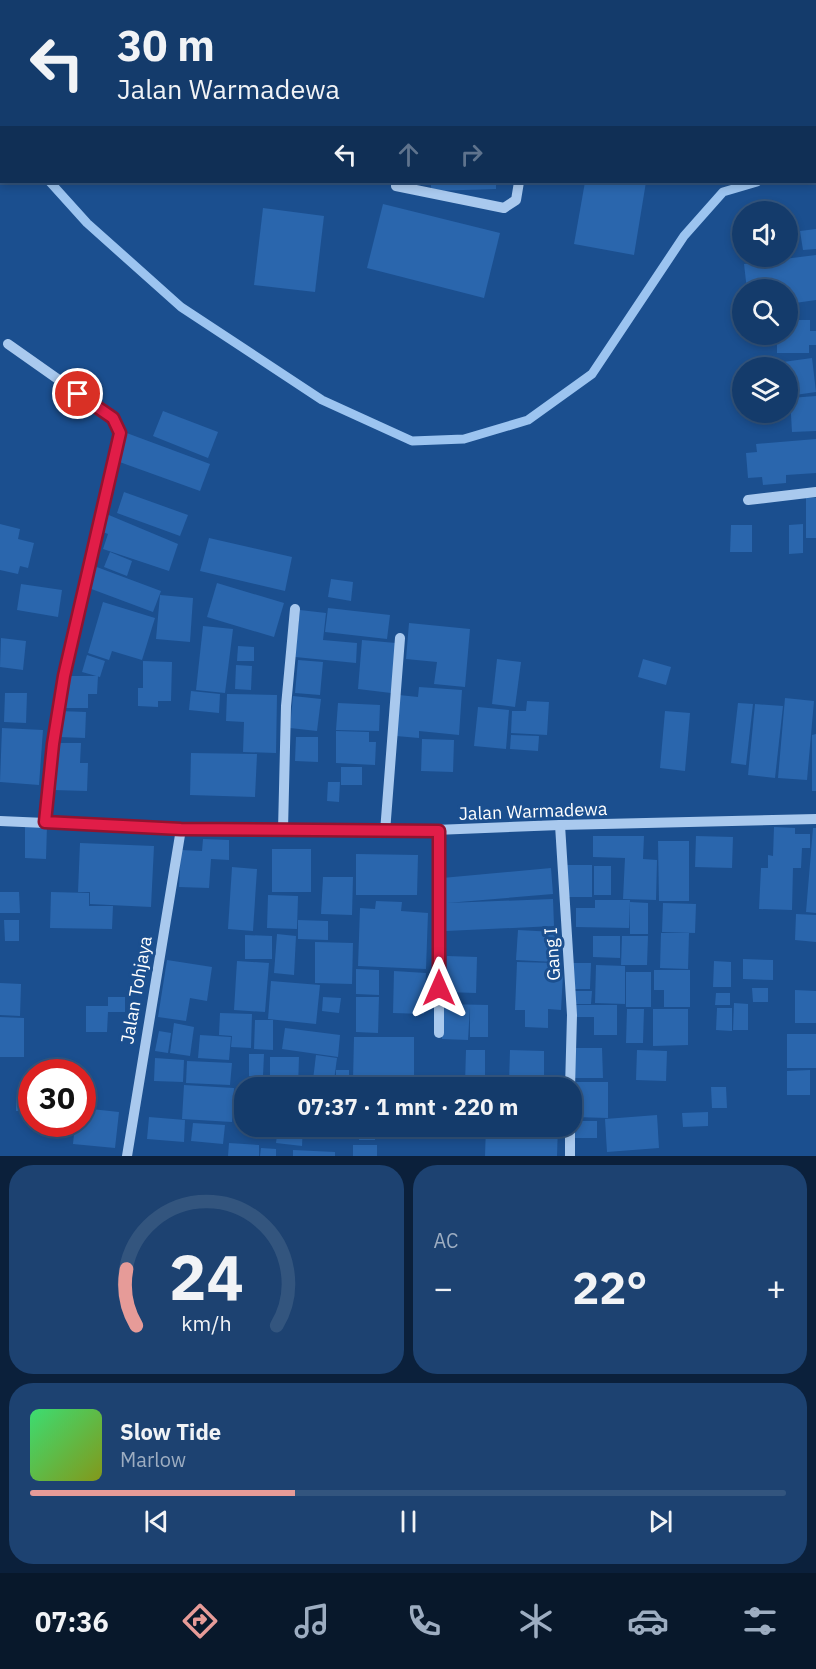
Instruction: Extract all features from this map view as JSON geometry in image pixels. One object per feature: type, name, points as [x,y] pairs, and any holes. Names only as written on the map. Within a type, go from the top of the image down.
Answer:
[{"type":"street","points":[[396,186],[504,208],[516,200],[519,183]]},
{"type":"street","points":[[8,344],[113,418],[120,433],[64,676],[53,744],[45,822]]},
{"type":"street","points":[[748,500],[816,492]]},
{"type":"street","points":[[283,830],[286,706],[296,609]]},
{"type":"street","points":[[385,832],[400,638]]},
{"type":"street","name":"Jalan Warmadewa","points":[[0,820],[181,829],[385,832],[816,819]]},
{"type":"street","name":"Gang I","points":[[560,825],[572,1015],[570,1077]]},
{"type":"street","name":"Jalan Tohjaya","points":[[127,1156],[181,829]]},
{"type":"street","points":[[439,831],[439,1033]]},
{"type":"street","points":[[570,1137],[570,1156]]},
{"type":"building","points":[[431,183],[496,183],[496,189],[431,191]]},
{"type":"building","points":[[585,183],[646,183],[634,255],[574,244]]},
{"type":"building","points":[[383,204],[500,233],[484,298],[367,268]]},
{"type":"building","points":[[263,208],[324,216],[315,292],[254,285]]},
{"type":"building","points":[[816,229],[816,249],[803,250],[800,231]]},
{"type":"building","points":[[816,255],[816,300],[798,303],[798,279],[746,279],[744,267],[798,267],[798,257]]},
{"type":"building","points":[[798,320],[810,320],[810,331],[816,331],[816,345],[809,345],[809,353],[777,353],[777,345],[798,345]]},
{"type":"building","points":[[812,358],[816,392],[798,395],[798,360]]},
{"type":"building","points":[[816,396],[816,431],[792,432],[791,423],[798,423],[798,397]]},
{"type":"building","points":[[163,411],[218,432],[208,458],[153,436]]},
{"type":"building","points":[[124,432],[210,464],[200,491],[114,460]]},
{"type":"building","points":[[816,439],[816,473],[786,475],[786,483],[763,485],[762,477],[748,478],[746,453],[757,452],[756,444]]},
{"type":"building","points":[[124,492],[188,515],[180,536],[117,513]]},
{"type":"building","points":[[806,498],[816,498],[816,538],[806,538]]},
{"type":"building","points":[[104,513],[178,544],[169,571],[103,549],[108,534],[97,530]]},
{"type":"building","points":[[0,524],[20,529],[18,539],[34,543],[28,568],[20,566],[18,574],[0,570]]},
{"type":"building","points":[[803,524],[803,553],[789,554],[789,525]]},
{"type":"building","points":[[731,525],[752,525],[752,552],[730,552]]},
{"type":"building","points":[[209,538],[292,557],[285,591],[200,571]]},
{"type":"building","points":[[110,552],[132,561],[127,576],[104,567]]},
{"type":"building","points":[[94,566],[161,591],[153,612],[86,587]]},
{"type":"building","points":[[331,579],[353,582],[351,601],[328,597]]},
{"type":"building","points":[[217,583],[284,603],[274,637],[207,617]]},
{"type":"building","points":[[21,584],[62,590],[58,617],[17,610]]},
{"type":"building","points":[[160,595],[193,598],[190,642],[156,639]]},
{"type":"building","points":[[103,602],[155,618],[142,660],[112,651],[109,660],[88,653]]},
{"type":"building","points":[[328,608],[390,615],[387,639],[325,632]]},
{"type":"building","points":[[300,610],[326,613],[323,640],[357,643],[356,663],[295,657]]},
{"type":"building","points":[[409,623],[470,629],[465,687],[434,684],[437,662],[406,659]]},
{"type":"building","points":[[203,626],[233,629],[225,693],[196,690]]},
{"type":"building","points":[[1,638],[26,641],[23,670],[0,667]]},
{"type":"building","points":[[362,640],[396,643],[391,693],[358,689]]},
{"type":"building","points":[[238,646],[254,647],[254,661],[237,661]]},
{"type":"building","points":[[87,655],[105,661],[100,677],[82,672]]},
{"type":"building","points":[[497,659],[521,662],[515,707],[492,704]]},
{"type":"building","points":[[643,659],[671,667],[666,685],[638,677]]},
{"type":"building","points":[[298,660],[323,662],[320,695],[295,693]]},
{"type":"building","points":[[143,661],[172,662],[171,701],[158,701],[158,707],[138,706],[138,688],[143,688]]},
{"type":"building","points":[[236,665],[252,666],[251,690],[235,689]]},
{"type":"building","points":[[65,676],[98,676],[97,694],[88,694],[88,708],[64,708]]},
{"type":"building","points":[[419,687],[462,690],[459,735],[419,731],[419,738],[396,736],[399,695],[418,697]]},
{"type":"building","points":[[191,691],[220,694],[219,713],[189,710]]},
{"type":"building","points":[[5,693],[27,693],[26,723],[4,722]]},
{"type":"building","points":[[227,694],[277,695],[276,753],[243,752],[244,722],[226,721]]},
{"type":"building","points":[[293,696],[321,699],[317,731],[290,728]]},
{"type":"building","points":[[785,698],[814,701],[807,780],[778,778]]},
{"type":"building","points":[[527,701],[549,702],[547,735],[511,733],[512,711],[526,711]]},
{"type":"building","points":[[338,703],[380,705],[379,731],[336,730]]},
{"type":"building","points":[[738,703],[753,704],[746,765],[731,763]]},
{"type":"building","points":[[755,704],[783,706],[775,778],[748,775]]},
{"type":"building","points":[[478,707],[509,710],[506,749],[474,746]]},
{"type":"building","points":[[59,711],[86,712],[85,738],[59,737]]},
{"type":"building","points":[[665,711],[690,713],[685,771],[660,768]]},
{"type":"building","points":[[2,728],[43,730],[39,785],[0,782]]},
{"type":"building","points":[[336,731],[369,732],[369,742],[376,742],[375,765],[336,763]]},
{"type":"building","points":[[816,734],[816,791],[812,791],[812,735]]},
{"type":"building","points":[[511,735],[539,736],[538,751],[510,749]]},
{"type":"building","points":[[296,737],[318,737],[318,762],[295,761]]},
{"type":"building","points":[[422,739],[454,740],[453,772],[421,771]]},
{"type":"building","points":[[54,743],[81,743],[80,763],[88,763],[87,791],[53,790]]},
{"type":"building","points":[[191,753],[257,754],[255,797],[190,795]]},
{"type":"building","points":[[341,767],[362,767],[362,785],[341,785]]},
{"type":"building","points":[[328,782],[340,782],[339,802],[327,801]]},
{"type":"building","points":[[25,825],[47,825],[46,859],[25,858]]},
{"type":"building","points":[[774,827],[795,828],[795,834],[810,834],[810,848],[802,848],[801,868],[793,868],[792,910],[759,909],[761,868],[768,868],[768,855],[773,856]]},
{"type":"building","points":[[813,828],[816,828],[816,913],[806,912]]},
{"type":"building","points":[[593,836],[644,836],[643,859],[657,860],[656,900],[623,899],[625,858],[593,857]]},
{"type":"building","points":[[696,836],[733,837],[732,868],[695,867]]},
{"type":"building","points":[[203,839],[229,840],[229,860],[211,859],[209,888],[179,887],[181,850],[202,851]]},
{"type":"building","points":[[658,841],[689,841],[689,901],[659,901]]},
{"type":"building","points":[[80,843],[154,846],[151,907],[90,904],[90,892],[78,892]]},
{"type":"building","points":[[272,849],[311,849],[311,892],[272,892]]},
{"type":"building","points":[[356,854],[418,855],[417,895],[356,895]]},
{"type":"building","points":[[565,865],[592,865],[592,897],[565,897]]},
{"type":"building","points":[[594,866],[611,866],[611,895],[594,895]]},
{"type":"building","points":[[232,867],[257,869],[253,931],[228,929]]},
{"type":"building","points":[[551,868],[553,894],[447,903],[553,899],[554,926],[446,931],[442,878]]},
{"type":"building","points":[[323,877],[353,877],[352,915],[321,914]]},
{"type":"building","points":[[0,892],[19,892],[20,913],[0,913]]},
{"type":"building","points":[[51,892],[89,893],[89,906],[113,906],[112,929],[50,928]]},
{"type":"building","points":[[268,895],[298,896],[297,929],[267,928]]},
{"type":"building","points":[[595,900],[630,900],[629,928],[576,927],[576,908],[595,908]]},
{"type":"building","points":[[376,901],[402,902],[401,911],[428,913],[426,969],[358,966],[360,908],[375,909]]},
{"type":"building","points":[[630,902],[648,903],[648,934],[630,934]]},
{"type":"building","points":[[663,903],[696,904],[695,933],[662,932]]},
{"type":"building","points":[[796,914],[816,915],[816,942],[795,940]]},
{"type":"building","points":[[4,920],[19,920],[19,941],[5,941]]},
{"type":"building","points":[[298,920],[328,921],[328,940],[298,939]]},
{"type":"building","points":[[518,930],[555,932],[554,962],[516,960]]},
{"type":"building","points":[[661,933],[689,933],[688,969],[660,968]]},
{"type":"building","points":[[277,934],[296,936],[294,975],[274,973]]},
{"type":"building","points":[[245,935],[272,936],[272,959],[245,959]]},
{"type":"building","points":[[593,936],[620,936],[620,958],[593,957]]},
{"type":"building","points":[[622,936],[648,936],[647,965],[621,965]]},
{"type":"building","points":[[315,942],[353,943],[352,984],[315,983]]},
{"type":"building","points":[[447,956],[477,957],[476,993],[446,992]]},
{"type":"building","points":[[743,959],[773,960],[773,980],[743,979]]},
{"type":"building","points":[[167,960],[212,967],[207,1001],[190,998],[186,1021],[158,1017]]},
{"type":"building","points":[[237,961],[269,963],[265,1012],[234,1010]]},
{"type":"building","points":[[714,961],[731,962],[731,987],[713,987]]},
{"type":"building","points":[[517,962],[556,963],[555,975],[563,975],[561,1010],[548,1009],[548,1028],[525,1027],[525,1010],[515,1010]]},
{"type":"building","points":[[572,963],[591,963],[590,989],[572,989]]},
{"type":"building","points":[[596,965],[625,966],[625,1004],[595,1003]]},
{"type":"building","points":[[356,969],[379,970],[379,995],[356,994]]},
{"type":"building","points":[[654,970],[690,970],[690,1007],[664,1007],[664,990],[654,990]]},
{"type":"building","points":[[394,971],[426,973],[424,1014],[393,1013]]},
{"type":"building","points":[[626,972],[651,972],[651,1007],[626,1007]]},
{"type":"building","points":[[271,981],[320,985],[316,1024],[268,1019]]},
{"type":"building","points":[[0,983],[21,984],[20,1016],[0,1015]]},
{"type":"building","points":[[752,988],[768,988],[768,1002],[753,1002]]},
{"type":"building","points":[[795,990],[816,991],[816,1023],[795,1023]]},
{"type":"building","points":[[574,991],[592,991],[591,1004],[573,1004]]},
{"type":"building","points":[[716,993],[730,993],[730,1005],[715,1005]]},
{"type":"building","points":[[108,997],[125,997],[125,1012],[108,1012],[107,1032],[86,1032],[86,1006],[108,1006]]},
{"type":"building","points":[[323,997],[341,998],[339,1013],[322,1011]]},
{"type":"building","points":[[356,997],[379,997],[378,1033],[356,1032]]},
{"type":"building","points":[[734,1003],[748,1004],[748,1030],[733,1030]]},
{"type":"building","points":[[443,1004],[488,1005],[488,1037],[470,1037],[470,1007],[468,1040],[442,1039]]},
{"type":"building","points":[[576,1005],[617,1005],[617,1035],[594,1035],[594,1017],[576,1017]]},
{"type":"building","points":[[717,1008],[732,1008],[732,1031],[716,1030]]},
{"type":"building","points":[[627,1009],[644,1009],[643,1043],[626,1043]]},
{"type":"building","points":[[653,1009],[688,1009],[688,1045],[653,1046]]},
{"type":"building","points":[[220,1013],[252,1014],[251,1048],[231,1047],[232,1036],[219,1035]]},
{"type":"building","points":[[0,1017],[24,1018],[24,1057],[0,1057]]},
{"type":"building","points":[[255,1020],[273,1020],[273,1050],[254,1049]]},
{"type":"building","points":[[174,1023],[194,1027],[190,1056],[170,1053]]},
{"type":"building","points":[[285,1028],[340,1035],[338,1057],[282,1049]]},
{"type":"building","points":[[159,1031],[171,1033],[168,1053],[155,1051]]},
{"type":"building","points":[[787,1034],[816,1034],[816,1068],[787,1068]]},
{"type":"building","points":[[200,1035],[231,1037],[229,1060],[198,1058]]},
{"type":"building","points":[[354,1037],[414,1037],[414,1077],[353,1077]]},
{"type":"building","points":[[573,1048],[602,1048],[603,1078],[573,1077]]},
{"type":"building","points":[[466,1050],[485,1050],[485,1077],[465,1077]]},
{"type":"building","points":[[510,1050],[544,1051],[544,1077],[509,1077]]},
{"type":"building","points":[[637,1050],[667,1051],[666,1081],[636,1080]]},
{"type":"building","points":[[249,1054],[264,1054],[263,1076],[249,1076]]},
{"type":"building","points":[[316,1055],[337,1058],[334,1077],[313,1077]]},
{"type":"building","points":[[270,1057],[299,1057],[298,1077],[270,1077]]},
{"type":"building","points":[[155,1058],[184,1060],[183,1082],[154,1081]]},
{"type":"building","points":[[187,1061],[232,1063],[230,1085],[186,1083]]},
{"type":"building","points":[[336,1070],[349,1070],[349,1077],[336,1077]]},
{"type":"building","points":[[810,1070],[810,1095],[787,1095],[787,1071]]},
{"type":"building","points":[[582,1082],[608,1082],[608,1118],[582,1117]]},
{"type":"building","points":[[184,1085],[234,1088],[232,1122],[182,1119]]},
{"type":"building","points":[[711,1087],[726,1087],[727,1108],[712,1108]]},
{"type":"building","points":[[16,1097],[18,1097],[18,1111],[16,1111]]},
{"type":"building","points":[[96,1110],[119,1112],[115,1148],[73,1144],[74,1137],[96,1137]]},
{"type":"building","points":[[708,1112],[708,1126],[683,1127],[682,1113]]},
{"type":"building","points":[[657,1115],[659,1148],[607,1152],[605,1119]]},
{"type":"building","points":[[149,1117],[185,1120],[184,1142],[147,1139]]},
{"type":"building","points":[[582,1121],[597,1121],[597,1138],[573,1138],[582,1137]]},
{"type":"building","points":[[193,1123],[225,1125],[223,1144],[191,1141]]},
{"type":"building","points":[[277,1137],[302,1137],[302,1146],[276,1143]]},
{"type":"building","points":[[359,1137],[375,1137],[375,1140],[359,1140]]},
{"type":"building","points":[[486,1137],[558,1137],[557,1156],[485,1156]]},
{"type":"building","points":[[229,1143],[259,1145],[259,1156],[228,1156]]},
{"type":"building","points":[[353,1145],[377,1145],[377,1156],[353,1156]]},
{"type":"building","points":[[261,1148],[276,1149],[276,1156],[260,1156]]},
{"type":"building","points":[[293,1150],[335,1152],[335,1156],[293,1156]]},
{"type":"waterway","points":[[51,183],[87,223],[181,307],[322,400],[412,441],[464,439],[528,420],[592,374],[684,236],[723,192],[754,183]]},
{"type":"route","points":[[78,394],[113,418],[120,428],[120,433],[64,676],[53,744],[45,822],[181,829],[439,831],[439,988]]}]
